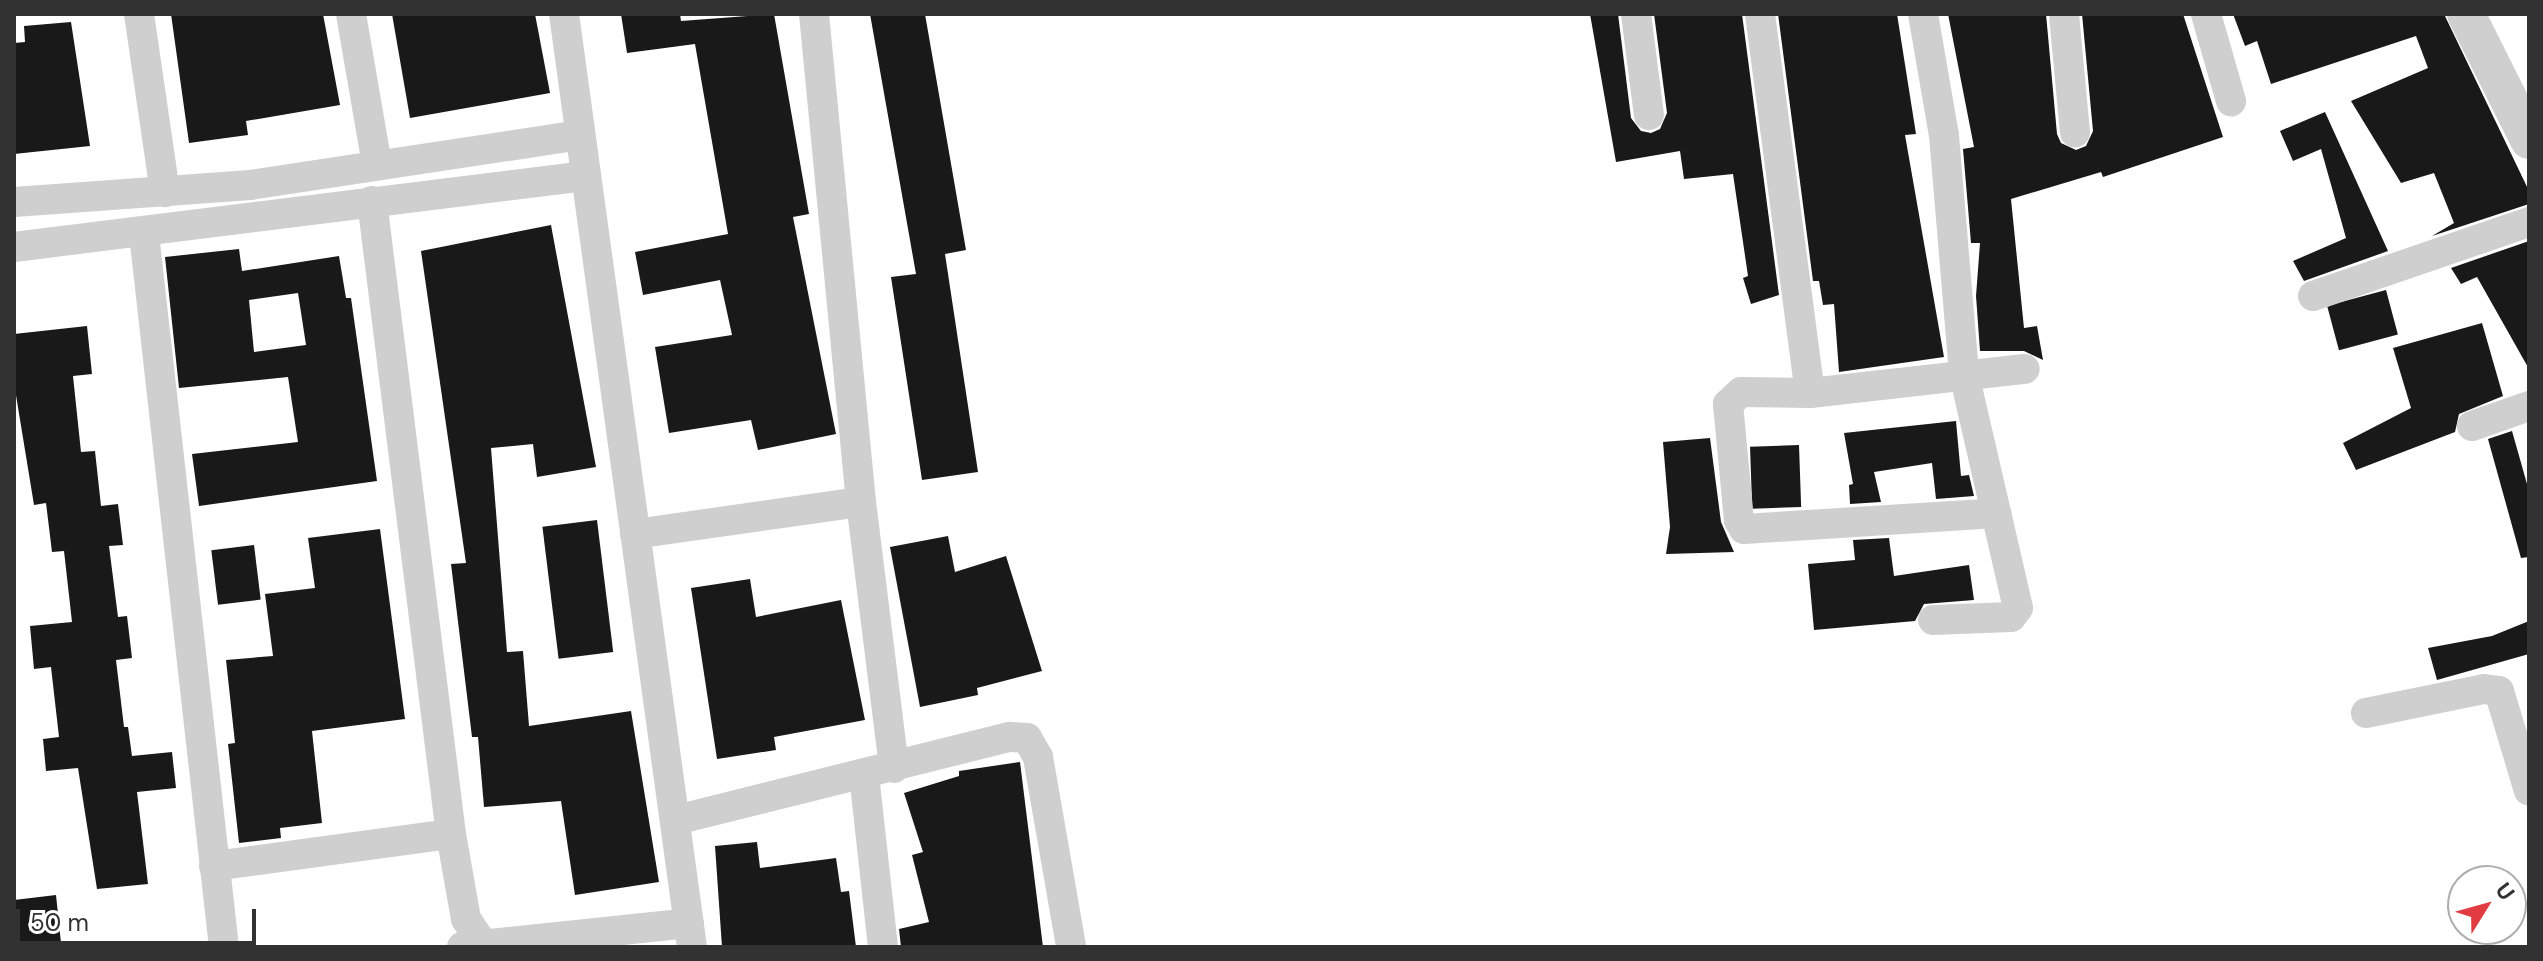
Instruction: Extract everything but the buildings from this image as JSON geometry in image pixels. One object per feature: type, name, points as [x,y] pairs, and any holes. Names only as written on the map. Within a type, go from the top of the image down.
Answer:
[{"type":"street","points":[[139,14],[165,192]]},
{"type":"street","points":[[351,14],[377,165]]},
{"type":"street","points":[[372,201],[451,834],[471,945],[691,935],[564,14]]},
{"type":"street","points":[[814,14],[861,502],[894,768]]},
{"type":"street","points":[[1636,14],[1649,115]]},
{"type":"street","points":[[1760,14],[1810,393]]},
{"type":"street","points":[[1923,14],[1944,135],[1964,374],[2017,614],[1933,620]]},
{"type":"street","points":[[2064,14],[2075,132]]},
{"type":"street","points":[[2206,14],[2231,101]]},
{"type":"street","points":[[2466,14],[2529,140]]},
{"type":"street","points":[[14,202],[250,185],[579,135]]},
{"type":"street","points":[[14,247],[144,234],[252,216],[585,176]]},
{"type":"street","points":[[250,185],[252,216]]},
{"type":"street","points":[[2313,296],[2529,222]]},
{"type":"street","points":[[144,234],[224,947]]},
{"type":"street","points":[[1996,513],[1744,529],[1739,520],[1728,404],[1741,392],[1810,393],[2025,369]]},
{"type":"street","points":[[2472,426],[2529,406]]},
{"type":"street","points":[[635,534],[861,502]]},
{"type":"street","points":[[2366,713],[2484,689],[2499,691],[2529,791]]},
{"type":"street","points":[[676,820],[1010,737],[1027,738],[1038,757],[1071,947]]},
{"type":"street","points":[[864,775],[883,947]]},
{"type":"street","points":[[214,866],[451,834]]}]
